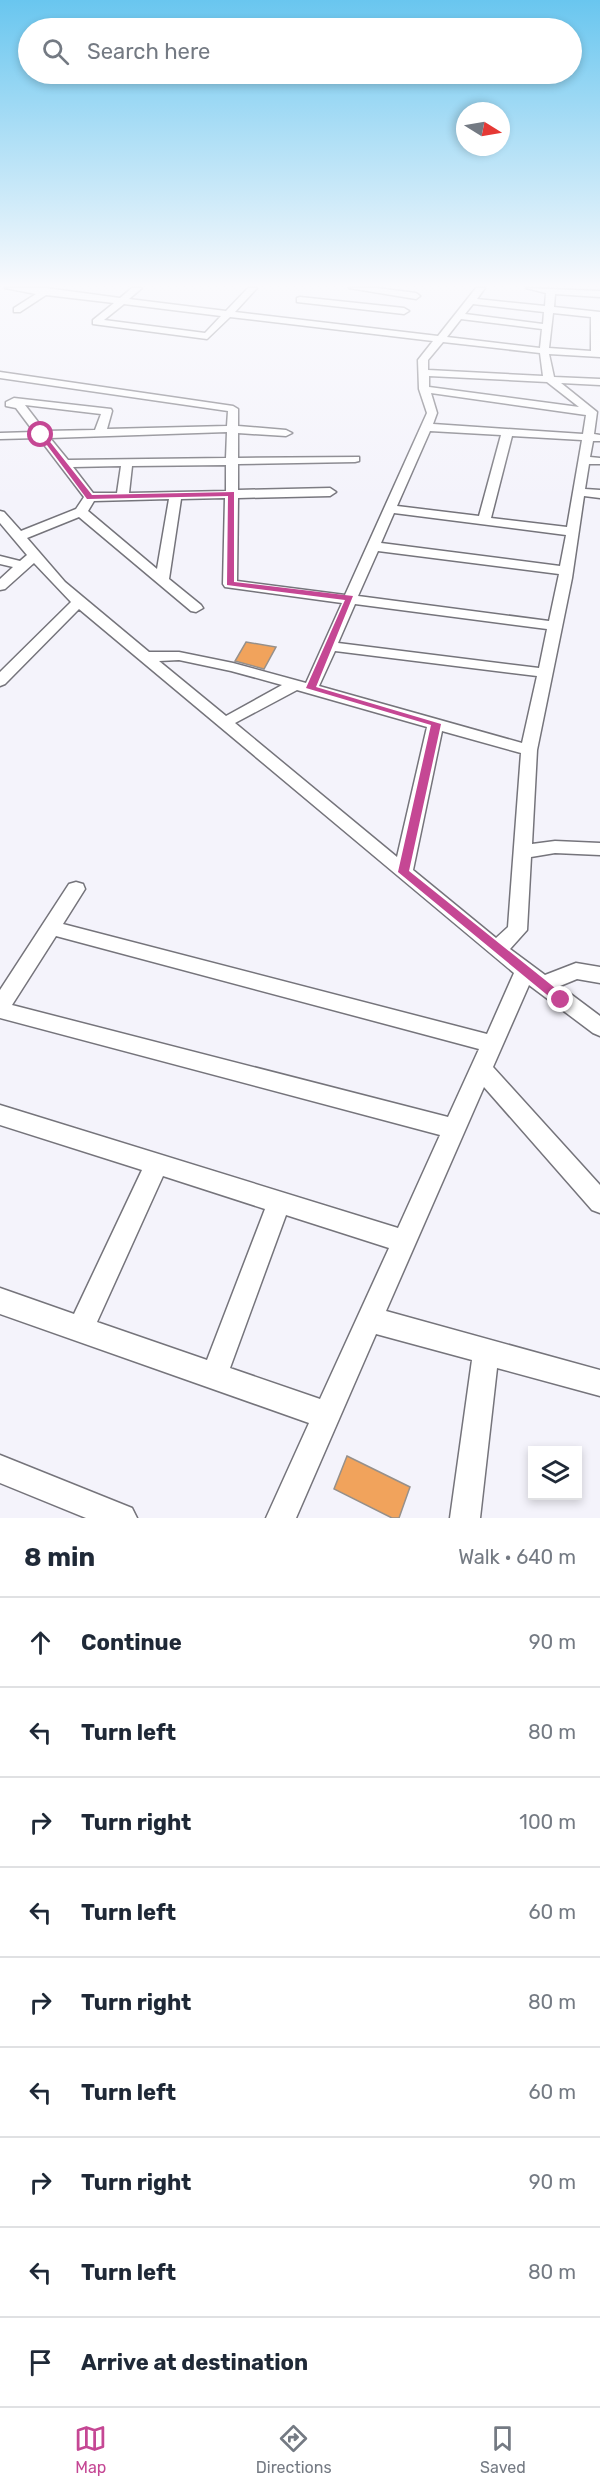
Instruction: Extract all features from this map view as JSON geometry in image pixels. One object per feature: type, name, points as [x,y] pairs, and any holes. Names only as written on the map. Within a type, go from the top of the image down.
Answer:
[{"type":"street","points":[[224,723],[303,686],[329,646],[432,413],[424,389],[424,359]]},
{"type":"street","points":[[545,359],[549,379],[596,412]]},
{"type":"street","points":[[423,373],[600,382]]},
{"type":"street","points":[[0,375],[232,409],[230,584],[555,626]]},
{"type":"street","points":[[0,412],[40,381]]},
{"type":"street","points":[[424,389],[596,412]]},
{"type":"street","points":[[12,402],[107,411],[100,433]]},
{"type":"street","points":[[12,402],[20,406],[90,497]]},
{"type":"street","points":[[498,950],[517,930],[529,750],[566,571],[584,460],[594,438],[596,412]]},
{"type":"street","points":[[426,427],[594,438]]},
{"type":"street","points":[[0,436],[232,429],[286,433]]},
{"type":"street","points":[[484,521],[507,432]]},
{"type":"street","points":[[63,464],[355,459]]},
{"type":"street","points":[[584,460],[600,461]]},
{"type":"street","points":[[122,496],[127,463]]},
{"type":"street","points":[[90,497],[330,492]]},
{"type":"street","points":[[579,492],[600,494]]},
{"type":"street","points":[[162,580],[176,495]]},
{"type":"street","points":[[18,537],[81,512],[90,497]]},
{"type":"street","points":[[390,509],[573,532]]},
{"type":"street","points":[[81,512],[196,608]]},
{"type":"street","points":[[0,515],[18,537],[29,560],[498,950],[600,1027]]},
{"type":"street","points":[[373,546],[566,571]]},
{"type":"street","points":[[0,560],[29,560]]},
{"type":"street","points":[[0,586],[29,560]]},
{"type":"street","points":[[0,680],[79,602]]},
{"type":"street","points":[[329,646],[545,673]]},
{"type":"street","points":[[145,657],[179,656],[303,686],[529,750]]},
{"type":"street","points":[[403,872],[436,724]]},
{"type":"street","points":[[522,852],[555,847],[600,849]]},
{"type":"street","points":[[76,890],[0,1009],[455,1129]]},
{"type":"street","points":[[51,928],[493,1044]]},
{"type":"street","points":[[281,1518],[493,1044],[534,978],[576,971],[600,975]]},
{"type":"street","points":[[482,1069],[600,1202]]},
{"type":"street","points":[[0,1115],[404,1241]]},
{"type":"street","points":[[80,1329],[157,1164]]},
{"type":"street","points":[[214,1376],[279,1202]]},
{"type":"street","points":[[0,1301],[327,1415]]},
{"type":"street","points":[[370,1319],[600,1383]]},
{"type":"street","points":[[465,1518],[486,1352]]},
{"type":"street","points":[[0,1469],[122,1518]]},
{"type":"building","points":[[246,642],[276,647],[264,669],[235,661]]},
{"type":"building","points":[[347,1456],[410,1487],[399,1518],[392,1518],[334,1489]]},
{"type":"route","points":[[41,435],[90,497],[232,494],[230,584],[350,598],[311,688],[436,724],[403,872],[561,1000]]}]
